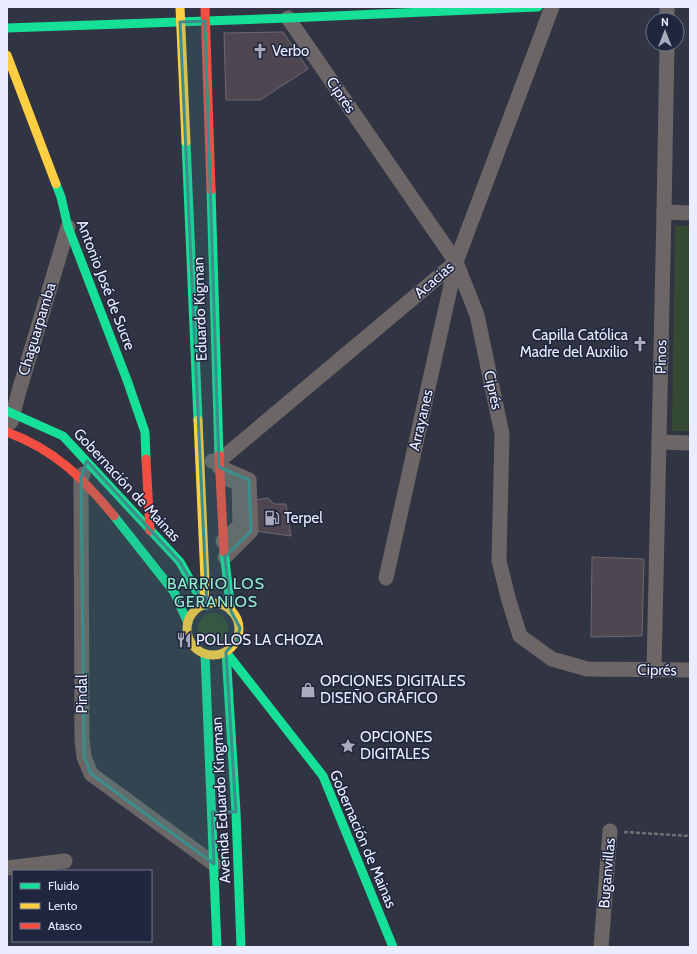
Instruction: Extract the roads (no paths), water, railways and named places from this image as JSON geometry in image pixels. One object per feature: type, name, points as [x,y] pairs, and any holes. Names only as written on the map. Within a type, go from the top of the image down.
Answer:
[{"type":"street","name":"Eduardo Kigman","points":[[180,7],[205,580],[204,605]]},
{"type":"street","name":"Eduardo Kigman","points":[[205,7],[219,468]]},
{"type":"street","points":[[7,28],[538,7]]},
{"type":"street","name":"Acacias","points":[[219,468],[456,262],[552,7]]},
{"type":"street","name":"Ciprés","points":[[288,18],[456,262],[477,315],[502,434],[499,561],[509,602],[520,636],[552,659],[586,670],[690,670]]},
{"type":"street","name":"Pinos","points":[[654,670],[667,52]]},
{"type":"street","name":"Antonio José de Sucre","points":[[7,55],[61,197],[68,227],[127,380],[145,432],[150,530]]},
{"type":"street","points":[[664,212],[690,213]]},
{"type":"street","name":"Chaguarpamba","points":[[8,432],[10,412],[68,227]]},
{"type":"street","name":"Arrayanes","points":[[386,578],[456,262]]},
{"type":"street","name":"Gobernación de Mainas","points":[[10,412],[63,436],[180,562],[204,605]]},
{"type":"street","name":"Gobernación de Mainas","points":[[8,432],[23,438],[53,455],[81,478],[124,528],[175,594],[188,623]]},
{"type":"street","points":[[659,442],[690,443]]},
{"type":"street","name":"Pindal","points":[[87,462],[81,478],[82,740],[84,757],[91,774],[214,864]]},
{"type":"street","points":[[199,463],[219,468],[249,480],[251,531],[225,557]]},
{"type":"street","points":[[219,468],[239,483],[240,526],[223,541],[232,610]]},
{"type":"street","points":[[209,603],[222,604],[232,610],[238,622],[239,634],[233,646],[226,652],[212,655],[205,654],[190,642],[188,623],[195,611],[209,603]]},
{"type":"street","name":"Gobernación de Mainas","points":[[226,652],[323,776],[393,947]]},
{"type":"street","name":"Avenida Eduardo Kingman","points":[[217,947],[214,864],[224,812],[226,652]]},
{"type":"street","name":"Avenida Eduardo Kingman","points":[[205,654],[241,947]]},
{"type":"street","name":"Buganvillas","points":[[601,947],[610,831]]},
{"type":"street","points":[[7,868],[65,861]]},
{"type":"place","name":"Verbo","points":[[260,51]]},
{"type":"place","name":"Capilla Católica Madre del Auxilio","points":[[640,344]]},
{"type":"place","name":"Terpel","points":[[272,518]]},
{"type":"place","name":"POLLOS LA CHOZA","points":[[184,640]]},
{"type":"place","name":"OPCIONES DIGITALES DISEÑO GRÁFICO","points":[[308,690]]},
{"type":"place","name":"OPCIONES DIGITALES","points":[[348,746]]},
{"type":"district","name":"BARRIO LOS GERANIOS","points":[[216,592]]}]
